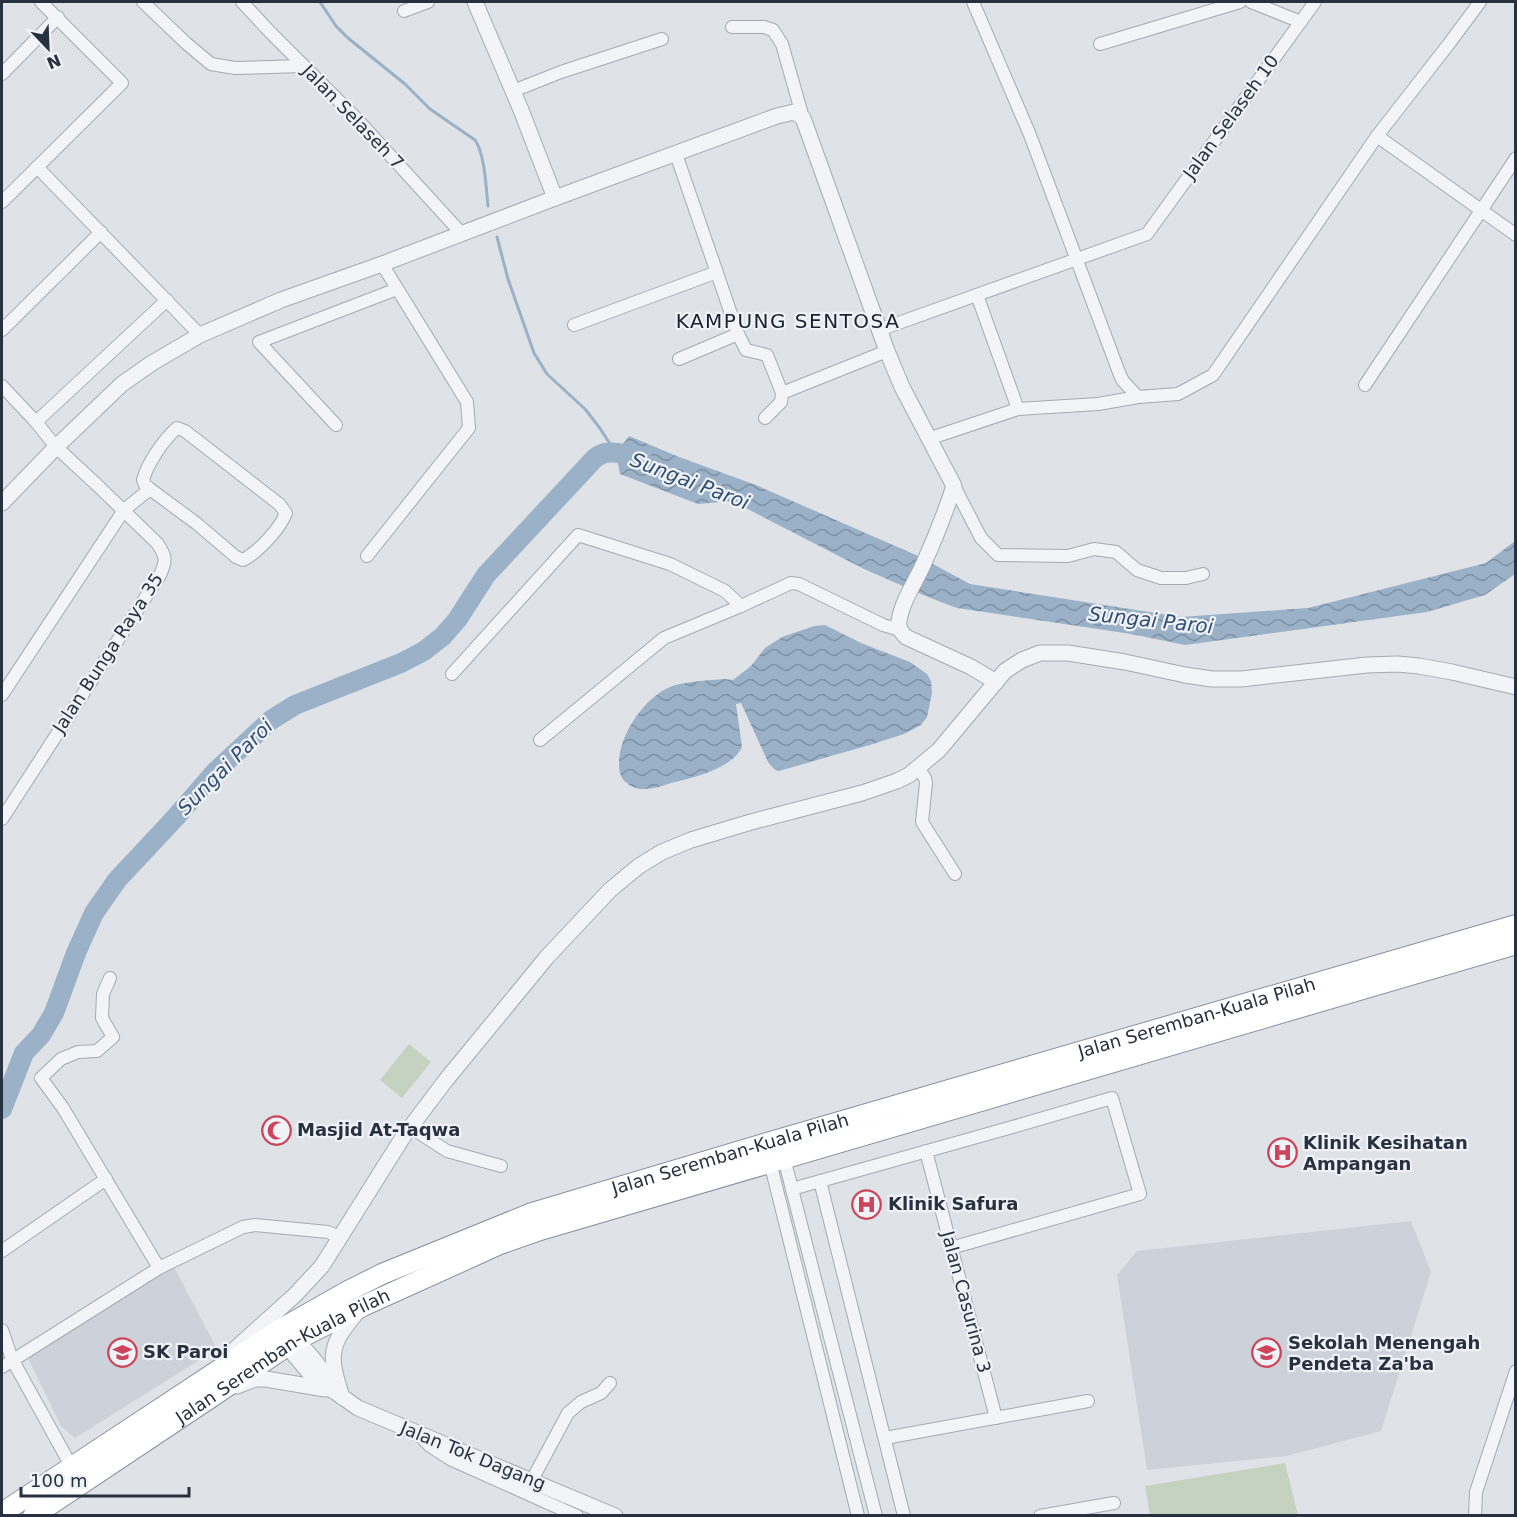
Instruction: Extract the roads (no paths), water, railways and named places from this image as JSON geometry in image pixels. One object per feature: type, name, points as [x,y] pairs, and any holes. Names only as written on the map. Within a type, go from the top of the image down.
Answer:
[{"type":"highway","name":"Jalan Seremban-Kuala Pilah","points":[[2,1513],[76,1475],[288,1338],[348,1291],[382,1274],[532,1213],[1515,925]]},
{"type":"highway","name":"Jalan Seremban-Kuala Pilah","points":[[288,1338],[500,1244],[537,1231],[1515,944]]},
{"type":"highway","name":"Jalan Seremban-Kuala Pilah","points":[[33,1515],[76,1475]]},
{"type":"street","points":[[2,202],[122,83],[41,2]]},
{"type":"street","points":[[143,2],[186,44],[211,64],[235,68],[304,66]]},
{"type":"street","name":"Jalan Selaseh 7","points":[[242,2],[356,118],[462,234]]},
{"type":"street","points":[[404,11],[428,2]]},
{"type":"street","points":[[475,2],[555,198]]},
{"type":"street","points":[[973,2],[1030,135],[1119,375],[1138,397]]},
{"type":"street","points":[[1100,44],[1240,2]]},
{"type":"street","points":[[1251,2],[1300,22]]},
{"type":"street","name":"Jalan Selaseh 10","points":[[1077,260],[1147,234],[1315,2]]},
{"type":"street","points":[[928,439],[1018,410],[1098,404],[1138,397],[1178,394],[1213,375],[1377,136],[1480,2]]},
{"type":"street","points":[[2,74],[58,17]]},
{"type":"street","points":[[732,27],[764,27],[773,30],[782,44],[803,118],[886,351],[928,439],[981,538],[998,555],[1068,556],[1094,549],[1116,552],[1137,570],[1161,578],[1186,578],[1203,574]]},
{"type":"street","points":[[513,91],[561,72],[662,39]]},
{"type":"street","points":[[2,503],[122,384],[152,363],[200,335],[281,300],[777,116],[794,112],[803,118]]},
{"type":"street","points":[[1377,136],[1515,235]]},
{"type":"street","points":[[676,154],[738,334],[746,350],[766,355],[782,393],[781,402],[765,418]]},
{"type":"street","points":[[1365,385],[1515,158]]},
{"type":"street","points":[[37,167],[200,335]]},
{"type":"street","points":[[2,330],[101,232]]},
{"type":"street","points":[[879,330],[1077,260]]},
{"type":"street","points":[[367,556],[469,428],[467,402],[382,264]]},
{"type":"street","points":[[574,325],[717,272]]},
{"type":"street","points":[[336,425],[259,342],[397,289]]},
{"type":"street","points":[[977,294],[1018,410]]},
{"type":"street","points":[[36,422],[167,300]]},
{"type":"street","points":[[679,360],[738,334]]},
{"type":"street","points":[[782,393],[886,351]]},
{"type":"street","name":"Jalan Bunga Raya 35","points":[[2,386],[56,447],[157,543],[164,553],[165,563],[160,575],[2,819]]},
{"type":"street","points":[[177,429],[185,431],[279,504],[286,513],[283,522],[253,555],[243,560],[236,557],[196,523],[150,489],[143,480],[145,472],[168,436],[177,429]]},
{"type":"street","points":[[954,486],[942,521],[906,599],[898,622],[900,630],[906,637],[971,667],[996,682]]},
{"type":"street","points":[[2,695],[124,510],[150,489]]},
{"type":"street","points":[[452,674],[578,535],[670,564],[725,591],[741,606]]},
{"type":"street","points":[[540,740],[664,639],[791,583],[799,584],[883,625],[900,630]]},
{"type":"street","points":[[198,1395],[322,1266],[410,1127],[547,957],[610,890],[662,852],[691,840],[862,793],[897,781],[918,768],[939,750],[1005,671],[1022,660],[1040,653],[1068,652],[1212,679],[1241,679],[1367,665],[1398,664],[1452,672],[1515,687]]},
{"type":"street","points":[[918,768],[926,783],[922,822],[955,874]]},
{"type":"street","points":[[110,978],[103,994],[102,1018],[113,1037],[97,1051],[78,1052],[62,1059],[40,1078],[63,1108],[159,1268]]},
{"type":"street","points":[[792,1189],[1112,1098],[1140,1194],[951,1248]]},
{"type":"street","points":[[410,1127],[447,1151],[501,1166]]},
{"type":"street","name":"Jalan Casurina 3","points":[[926,1151],[996,1418]]},
{"type":"street","points":[[777,1160],[792,1189],[876,1515]]},
{"type":"street","points":[[777,1160],[858,1515]]},
{"type":"street","points":[[2,1251],[106,1179]]},
{"type":"street","points":[[820,1181],[904,1515]]},
{"type":"street","points":[[2,1367],[159,1268],[243,1227],[255,1225],[328,1232],[339,1237]]},
{"type":"street","points":[[198,1395],[255,1379],[266,1379],[338,1394],[333,1360],[334,1348],[342,1330],[363,1306]]},
{"type":"street","points":[[2,1330],[12,1359],[76,1475]]},
{"type":"street","name":"Jalan Tok Dagang","points":[[288,1338],[325,1375],[338,1394],[358,1408],[615,1515]]},
{"type":"street","points":[[1475,1515],[1476,1492],[1515,1371]]},
{"type":"street","points":[[532,1480],[568,1413],[581,1402],[601,1393],[610,1383]]},
{"type":"street","points":[[885,1438],[1088,1401]]},
{"type":"street","points":[[417,1433],[430,1446],[450,1458],[576,1515]]},
{"type":"street","points":[[1040,1515],[1114,1503]]},
{"type":"water","points":[[629,436],[756,485],[918,556],[970,584],[1181,617],[1308,608],[1486,563],[1515,541],[1515,574],[1485,595],[1427,612],[1185,645],[1131,634],[957,608],[864,569],[732,501],[698,504],[620,474],[616,453]]},
{"type":"water","points":[[825,625],[861,643],[910,662],[927,674],[931,681],[932,693],[927,717],[921,725],[904,734],[779,771],[768,762],[741,703],[736,704],[742,747],[737,755],[721,767],[651,788],[635,788],[623,779],[619,763],[623,741],[642,708],[660,692],[675,685],[733,680],[751,666],[765,648],[782,637],[814,626]]},
{"type":"waterway","points":[[320,2],[336,26],[348,38],[405,84],[430,109],[475,140],[483,162],[488,206]]},
{"type":"waterway","points":[[497,237],[508,279],[534,353],[547,374],[585,409],[616,453]]},
{"type":"waterway","name":"Sungai Paroi","points":[[2,1109],[24,1053],[41,1035],[54,1013],[76,953],[94,913],[117,880],[215,772],[271,720],[295,705],[401,663],[424,651],[443,636],[457,620],[486,575],[595,458],[604,453],[614,453],[642,459]]},
{"type":"place","name":"Masjid At-Taqwa","points":[[276,1130]]},
{"type":"place","name":"Klinik Kesihatan Ampangan","points":[[1282,1153]]},
{"type":"place","name":"Klinik Safura","points":[[867,1204]]},
{"type":"place","name":"SK Paroi","points":[[122,1352]]},
{"type":"place","name":"Sekolah Menengah Pendeta Za'ba","points":[[1267,1353]]},
{"type":"district","name":"KAMPUNG SENTOSA","points":[[788,321]]}]
